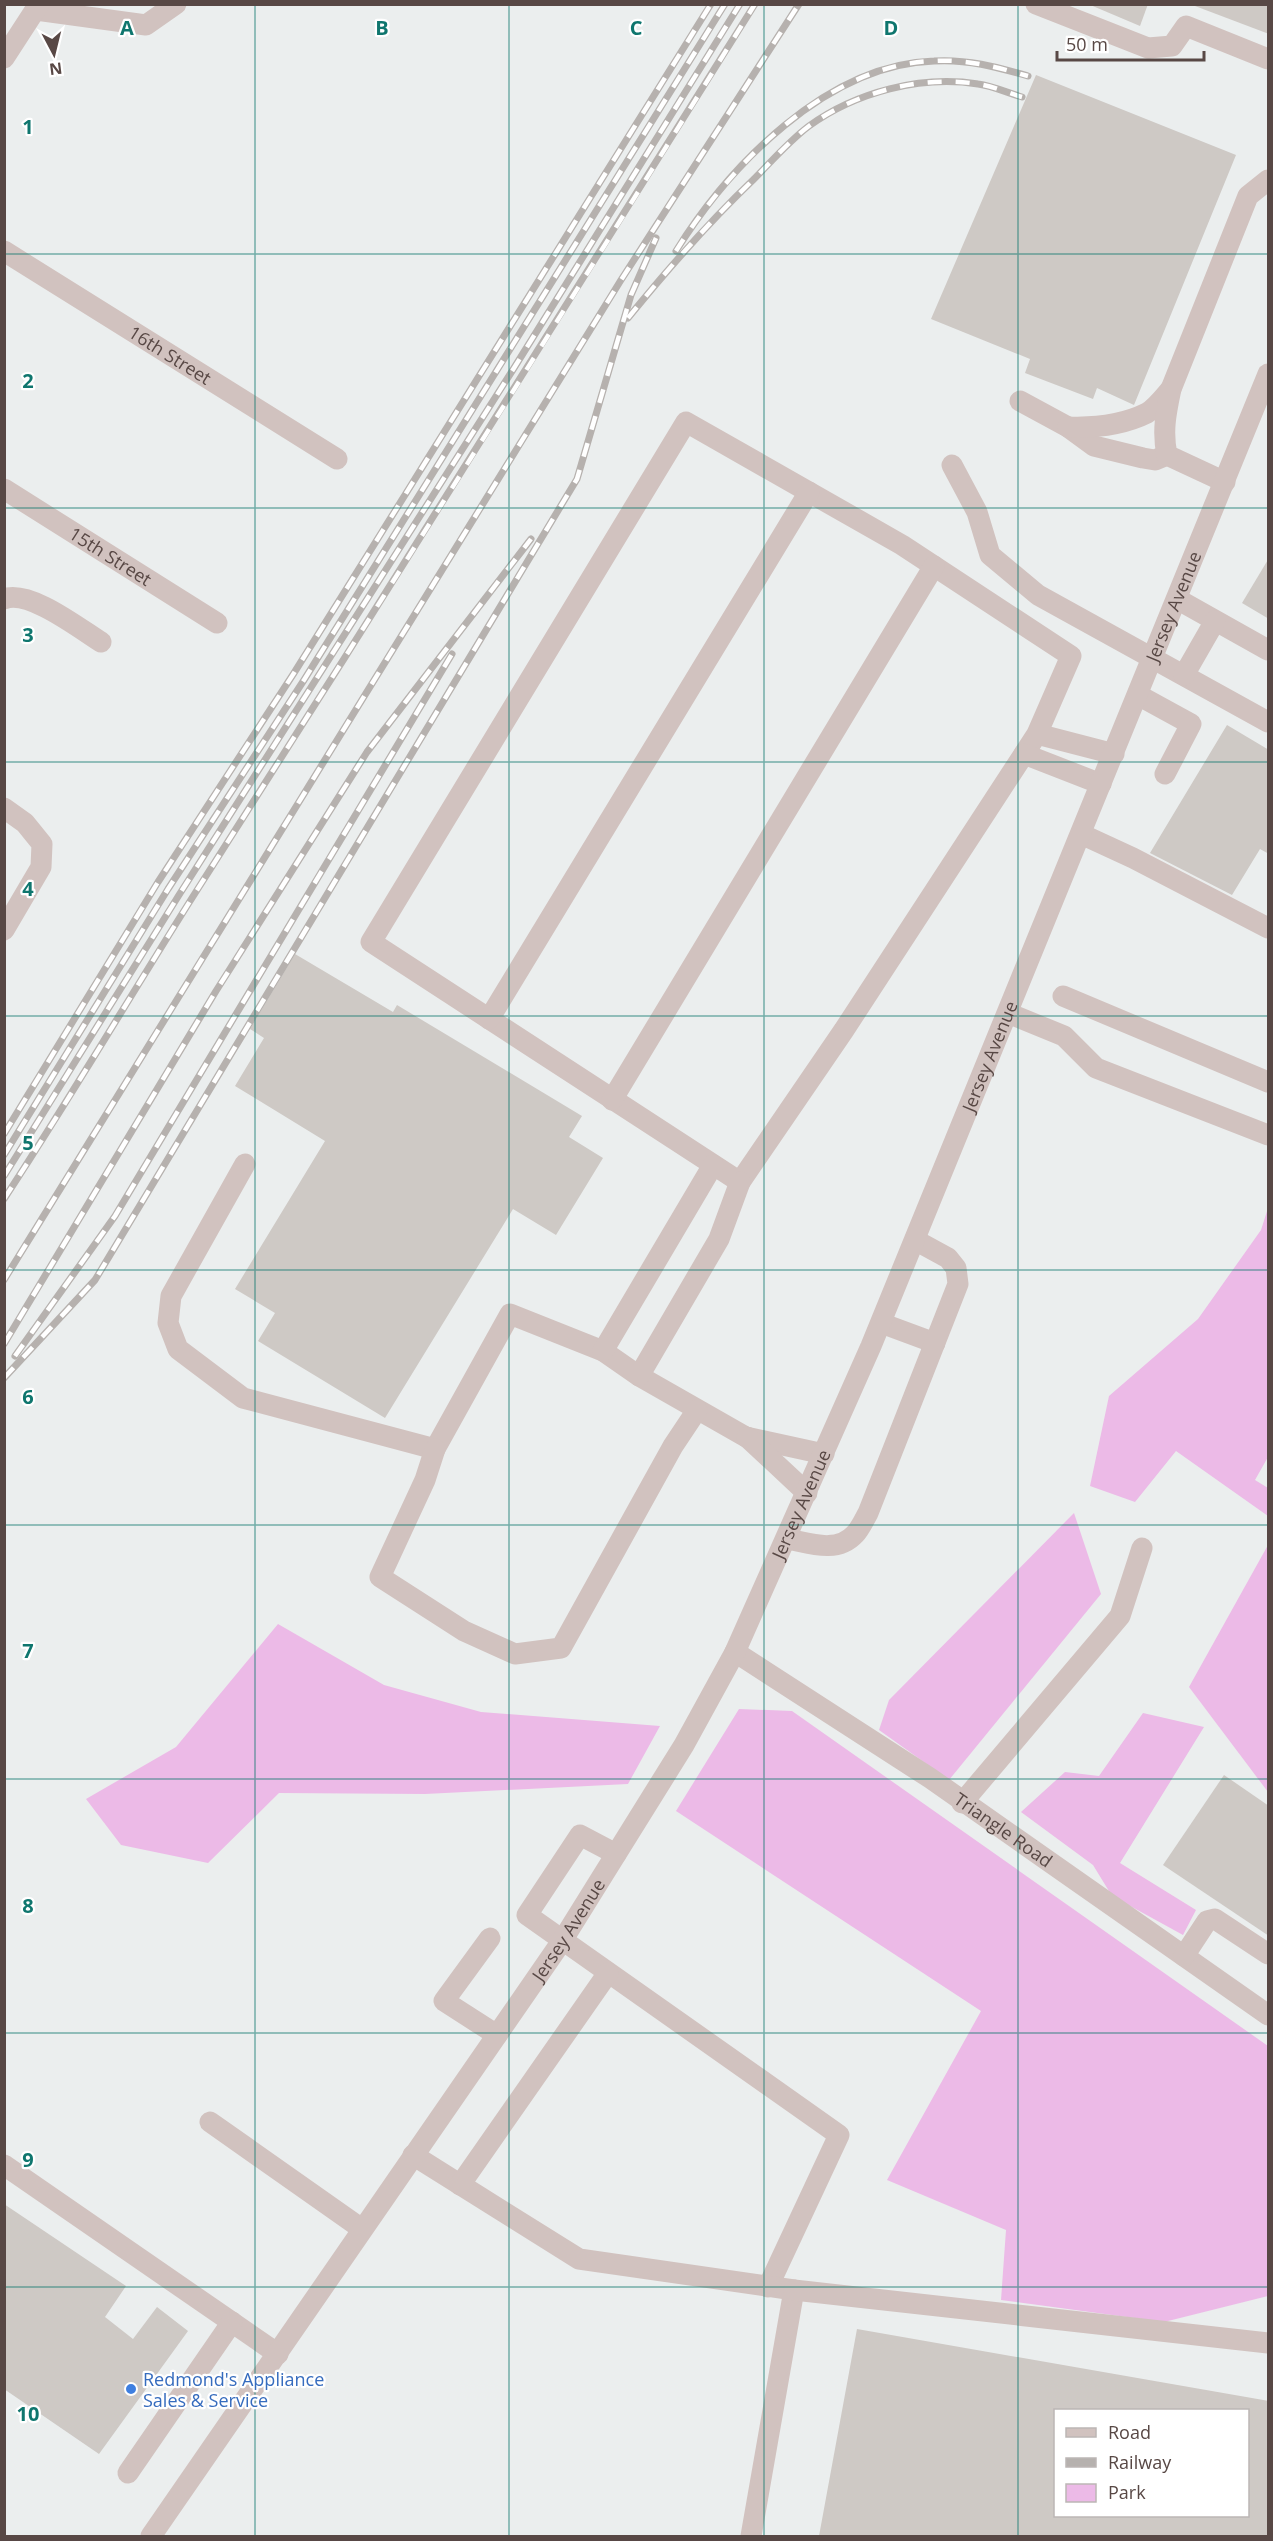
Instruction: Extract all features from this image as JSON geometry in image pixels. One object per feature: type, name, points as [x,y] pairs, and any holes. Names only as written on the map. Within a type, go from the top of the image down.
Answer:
[{"type":"street","points":[[4,58],[38,7],[146,25],[176,4]]},
{"type":"street","points":[[1036,4],[1148,48],[1172,46],[1186,26],[1269,59]]},
{"type":"street","points":[[1167,456],[1163,435],[1171,389],[1248,196],[1269,180]]},
{"type":"street","name":"16th Street","points":[[4,251],[337,459]]},
{"type":"street","name":"Jersey Avenue","points":[[152,2536],[562,1941],[684,1745],[735,1652],[881,1323],[1225,482],[1263,406],[1269,374]]},
{"type":"street","points":[[1068,428],[1118,424],[1149,412],[1171,389]]},
{"type":"street","points":[[1020,401],[1068,428],[1094,446],[1155,460],[1167,456],[1225,482]]},
{"type":"street","points":[[639,1377],[719,1239],[740,1182],[843,1030],[1037,734],[1071,656],[902,545],[686,422],[371,942],[740,1182]]},
{"type":"street","points":[[951,465],[977,512],[990,555],[1038,595],[1269,722]]},
{"type":"street","name":"15th Street","points":[[4,489],[217,622]]},
{"type":"street","points":[[489,1019],[809,492]]},
{"type":"street","points":[[612,1100],[934,566]]},
{"type":"street","points":[[4,599],[10,597],[37,602],[101,642]]},
{"type":"street","points":[[1177,599],[1269,650]]},
{"type":"street","points":[[1184,675],[1215,621]]},
{"type":"street","points":[[1138,695],[1191,724],[1165,774]]},
{"type":"street","points":[[1037,734],[1114,754]]},
{"type":"street","points":[[1024,754],[1101,784]]},
{"type":"street","points":[[4,808],[25,823],[42,844],[41,867],[4,930]]},
{"type":"street","points":[[1081,834],[1269,928]]},
{"type":"street","points":[[1063,996],[1268,1080]]},
{"type":"street","points":[[1008,1013],[1064,1036],[1096,1068],[1269,1135]]},
{"type":"street","points":[[244,1164],[171,1296],[168,1323],[178,1349],[243,1398],[435,1449]]},
{"type":"street","points":[[603,1350],[713,1165]]},
{"type":"street","points":[[787,1539],[826,1546],[838,1545],[855,1535],[868,1513],[958,1284],[956,1268],[948,1258],[915,1240]]},
{"type":"street","points":[[697,1410],[673,1446],[561,1648],[516,1654],[464,1631],[380,1577],[425,1480],[435,1449],[510,1314],[603,1350],[639,1377],[746,1437],[807,1493]]},
{"type":"street","points":[[881,1323],[935,1343]]},
{"type":"street","points":[[746,1437],[824,1454]]},
{"type":"street","points":[[962,1803],[1120,1616],[1142,1548]]},
{"type":"street","name":"Triangle Road","points":[[735,1652],[930,1778],[962,1803],[1269,2015]]},
{"type":"street","points":[[616,1854],[580,1835],[527,1915],[840,2135],[768,2287]]},
{"type":"street","points":[[1184,1956],[1207,1921],[1215,1919],[1269,1954]]},
{"type":"street","points":[[490,1938],[444,2001],[497,2035]]},
{"type":"street","points":[[460,2185],[608,1973]]},
{"type":"street","points":[[210,2122],[362,2229]]},
{"type":"street","points":[[413,2155],[579,2259],[768,2287],[1269,2343]]},
{"type":"street","points":[[4,2165],[278,2354]]},
{"type":"street","points":[[751,2536],[794,2290]]},
{"type":"street","points":[[128,2474],[232,2322]]},
{"type":"green space","points":[[1268,1208],[1268,1457],[1255,1480],[1268,1488],[1268,1516],[1176,1451],[1135,1502],[1090,1486],[1109,1396],[1198,1319],[1261,1230]]},
{"type":"green space","points":[[1074,1513],[1101,1594],[949,1780],[879,1730],[889,1700]]},
{"type":"green space","points":[[1268,1545],[1268,1792],[1189,1687]]},
{"type":"green space","points":[[278,1624],[384,1685],[481,1712],[660,1726],[628,1784],[425,1794],[279,1793],[208,1863],[121,1845],[86,1799],[176,1747]]},
{"type":"green space","points":[[739,1709],[792,1711],[1268,2046],[1268,2296],[1164,2322],[1001,2300],[1006,2230],[887,2180],[981,2011],[676,1811]]},
{"type":"green space","points":[[1143,1713],[1204,1727],[1120,1863],[1196,1910],[1183,1935],[1112,1896],[1093,1865],[1021,1812],[1065,1772],[1099,1776]]},
{"type":"building","points":[[1088,4],[1148,4],[1140,26]]},
{"type":"building","points":[[1195,4],[1269,4],[1269,34],[1195,6]]},
{"type":"building","points":[[1036,75],[1236,155],[1134,405],[1097,388],[1093,399],[1025,373],[1030,359],[931,319]]},
{"type":"building","points":[[1269,558],[1269,619],[1242,603]]},
{"type":"building","points":[[1227,725],[1269,750],[1269,854],[1260,849],[1232,895],[1150,853]]},
{"type":"building","points":[[295,954],[393,1012],[397,1005],[582,1116],[569,1137],[603,1158],[556,1235],[513,1209],[385,1418],[258,1341],[275,1313],[235,1289],[325,1141],[235,1086],[264,1038],[250,1029]]},
{"type":"building","points":[[1224,1775],[1269,1806],[1269,1936],[1163,1865]]},
{"type":"building","points":[[4,2204],[126,2286],[105,2317],[133,2339],[157,2307],[188,2331],[99,2454],[4,2389]]},
{"type":"building","points":[[857,2329],[1269,2401],[1269,2536],[819,2536]]},
{"type":"railway","points":[[4,1134],[158,882],[294,673],[711,4]]},
{"type":"railway","points":[[4,1155],[168,889],[304,680],[725,4]]},
{"type":"railway","points":[[4,1176],[179,895],[514,368],[740,4]]},
{"type":"railway","points":[[4,1199],[755,4]]},
{"type":"railway","points":[[4,1280],[621,280],[799,4]]},
{"type":"railway","points":[[676,251],[724,186],[753,154],[785,125],[819,100],[856,80],[894,67],[934,61],[982,64],[1028,76]]},
{"type":"railway","points":[[628,318],[720,213],[794,138],[827,114],[868,95],[912,84],[934,82],[978,84],[1022,97]]},
{"type":"railway","points":[[4,1378],[95,1280],[577,479],[631,295],[656,238]]},
{"type":"railway","points":[[4,1344],[216,991],[367,752],[531,539]]},
{"type":"railway","points":[[15,1356],[115,1216],[452,654]]},
{"type":"place","name":"Redmond's Appliance Sales & Service","points":[[131,2389]]}]
